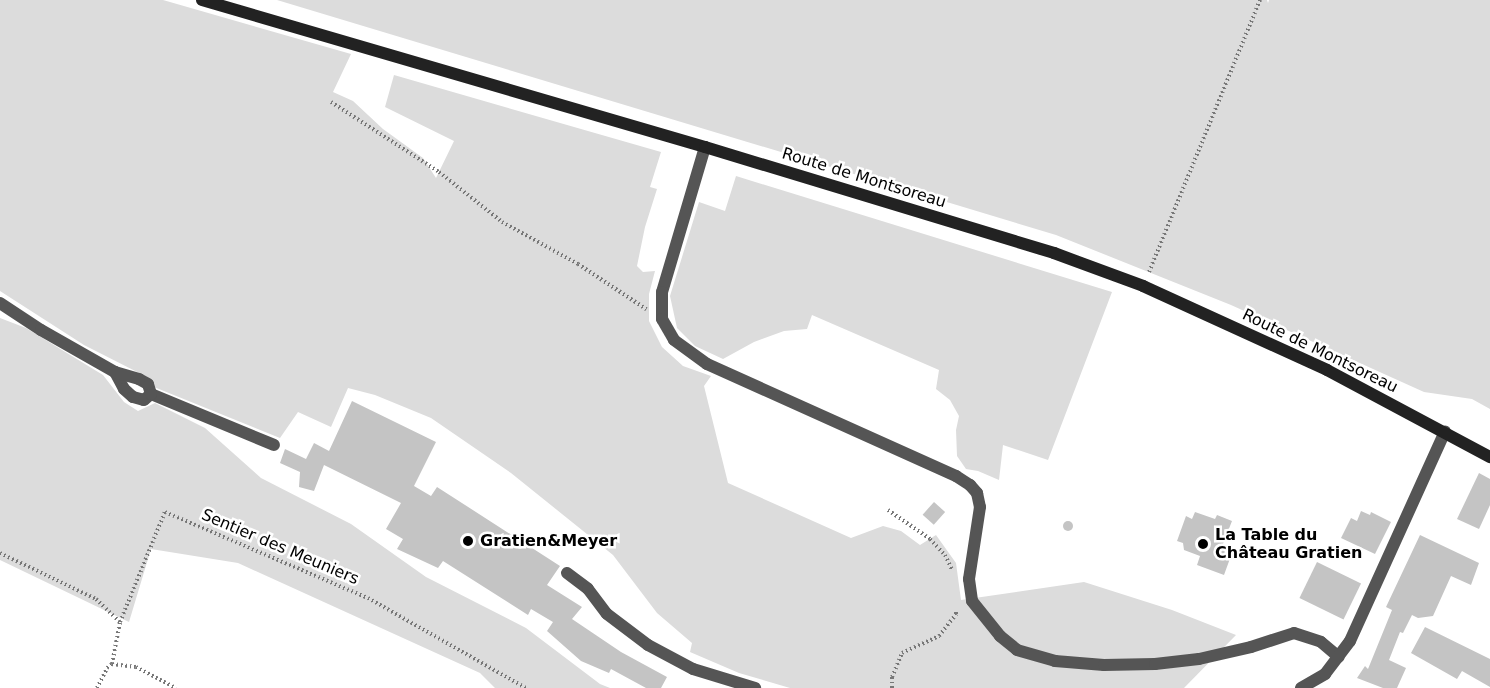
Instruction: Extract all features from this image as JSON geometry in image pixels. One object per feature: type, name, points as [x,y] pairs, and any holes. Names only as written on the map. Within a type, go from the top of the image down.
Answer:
[{"type":"main road","name":"Route de Montsoreau","points":[[202,0],[705,147],[1054,253],[1143,286],[1327,370],[1490,457]]},
{"type":"street","points":[[705,147],[665,275],[660,306],[662,319],[674,340],[707,364],[956,476],[970,485],[977,493],[980,507],[969,579],[972,601],[999,636],[1017,650],[1055,661],[1104,665],[1155,664],[1199,659],[1251,648],[1294,633],[1320,642],[1339,657]]},
{"type":"street","points":[[0,303],[41,330],[115,372],[148,384],[151,394]]},
{"type":"street","points":[[115,372],[124,389],[133,397],[144,400],[151,394]]},
{"type":"street","points":[[151,394],[274,445]]},
{"type":"street","points":[[1301,688],[1325,674],[1339,657],[1370,601],[1445,432]]},
{"type":"street","points":[[567,573],[588,589],[606,614],[648,645],[693,669],[755,688]]},
{"type":"path","points":[[1143,286],[1260,0]]},
{"type":"path","points":[[331,102],[439,172],[502,222],[578,264],[662,319]]},
{"type":"path","points":[[888,510],[930,539],[945,555],[956,577]]},
{"type":"path","name":"Sentier des Meuniers","points":[[98,688],[107,668],[112,664],[120,622],[165,512],[368,598],[525,688]]},
{"type":"path","points":[[0,554],[96,599],[120,622]]},
{"type":"path","points":[[892,688],[891,676],[902,653],[939,636],[956,614],[956,605]]},
{"type":"path","points":[[112,664],[136,667],[176,688]]},
{"type":"shaded area","points":[[0,0],[163,0],[351,54],[333,92],[353,101],[383,129],[423,158],[436,178],[454,141],[385,107],[394,75],[661,152],[650,187],[657,189],[645,227],[637,266],[643,272],[655,271],[649,294],[649,321],[662,347],[683,366],[711,376],[704,386],[728,483],[851,538],[883,526],[901,531],[920,545],[936,535],[956,563],[961,600],[1084,582],[1172,610],[1236,635],[1184,688],[790,688],[739,673],[690,652],[692,643],[657,613],[613,555],[511,473],[431,418],[375,395],[348,388],[331,427],[298,412],[280,438],[154,387],[147,377],[84,345],[0,291]]},
{"type":"shaded area","points":[[277,0],[1267,0],[1268,3],[1269,0],[1490,0],[1490,409],[1472,399],[1424,392],[1231,305],[1056,235]]},
{"type":"shaded area","points":[[736,176],[1112,292],[1048,460],[1003,445],[999,480],[978,471],[966,469],[957,456],[956,430],[959,416],[950,400],[936,389],[939,370],[812,315],[807,329],[784,331],[754,342],[723,359],[695,346],[677,328],[670,296],[699,202],[725,211]]},
{"type":"shaded area","points":[[0,318],[26,328],[103,375],[124,402],[138,411],[155,403],[205,428],[261,478],[351,524],[426,577],[526,628],[600,684],[610,688],[495,688],[480,673],[238,563],[151,549],[129,622],[0,560]]},
{"type":"building","points":[[352,401],[436,442],[414,486],[431,496],[437,487],[560,566],[547,585],[582,607],[572,619],[621,652],[667,677],[661,688],[646,688],[611,669],[609,673],[581,661],[547,631],[553,622],[531,609],[528,615],[443,561],[438,568],[397,549],[403,539],[386,529],[401,503],[324,465],[314,491],[299,487],[300,472],[280,463],[285,449],[306,459],[314,443],[329,451]]},
{"type":"building","points":[[1479,473],[1490,479],[1490,505],[1479,529],[1457,519]]},
{"type":"building","points":[[934,502],[945,512],[934,525],[923,515]]},
{"type":"building","points":[[1361,511],[1370,515],[1371,512],[1391,522],[1375,554],[1341,538],[1351,518],[1357,521]]},
{"type":"building","name":"La Table du Château Gratien","points":[[1195,512],[1215,519],[1217,515],[1232,521],[1221,549],[1232,553],[1224,575],[1197,565],[1200,556],[1184,550],[1183,543],[1177,541],[1186,516],[1192,519]]},
{"type":"building","points":[[1068,521],[1072,522],[1072,530],[1068,531],[1064,530],[1063,526],[1064,522]]},
{"type":"building","points":[[1420,535],[1479,563],[1471,585],[1451,576],[1433,616],[1418,618],[1412,615],[1403,633],[1400,632],[1389,660],[1406,668],[1397,688],[1383,688],[1357,678],[1365,666],[1368,669],[1392,610],[1386,607]]},
{"type":"building","points":[[1317,562],[1361,583],[1344,619],[1299,598]]},
{"type":"building","points":[[1425,627],[1490,659],[1490,687],[1462,671],[1457,679],[1411,653]]},
{"type":"place","name":"Gratien&Meyer","points":[[468,541]]},
{"type":"place","name":"La Table du Château Gratien","points":[[1203,544]]}]
